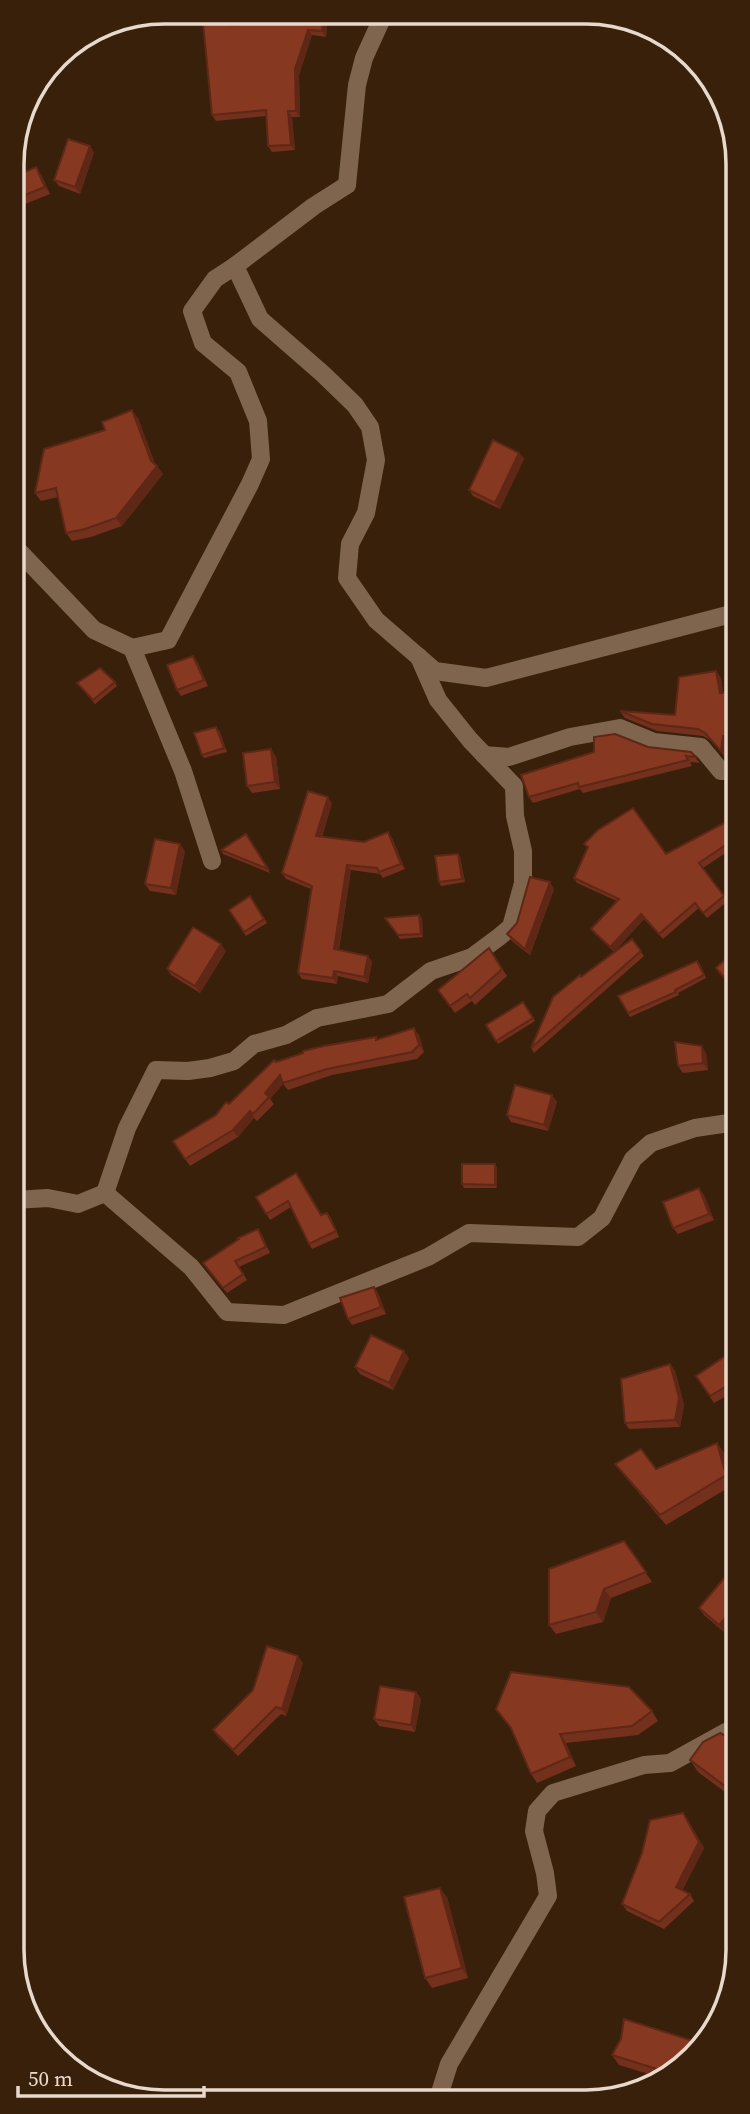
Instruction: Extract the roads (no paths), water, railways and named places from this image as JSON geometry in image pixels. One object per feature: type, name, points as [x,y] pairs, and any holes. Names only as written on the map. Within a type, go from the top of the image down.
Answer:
[{"type":"street","points":[[25,557],[94,630],[132,648],[168,640],[261,458],[258,421],[238,372],[203,343],[192,311],[215,279],[314,206],[347,186],[357,85],[364,58],[379,24]]},
{"type":"street","points":[[235,266],[260,319],[355,405],[370,427],[376,460],[366,513],[350,544],[347,578],[376,620],[435,671],[486,678],[726,616]]},
{"type":"street","points":[[132,648],[183,771],[212,861]]},
{"type":"street","points":[[24,1199],[48,1198],[78,1204],[105,1193],[127,1128],[156,1070],[188,1071],[211,1068],[234,1060],[254,1044],[286,1035],[317,1018],[388,1004],[431,971],[472,957],[511,927],[523,883],[523,851],[515,816],[514,786],[438,700],[419,657]]},
{"type":"street","points":[[484,755],[509,757],[570,737],[620,728],[654,743],[701,747],[721,771],[726,771]]},
{"type":"street","points":[[105,1193],[191,1267],[227,1312],[284,1315],[428,1257],[469,1233],[578,1237],[602,1218],[633,1159],[651,1143],[695,1128],[725,1124]]},
{"type":"street","points":[[441,2090],[449,2064],[548,1896],[534,1831],[537,1811],[553,1793],[644,1765],[670,1763],[725,1733]]}]
